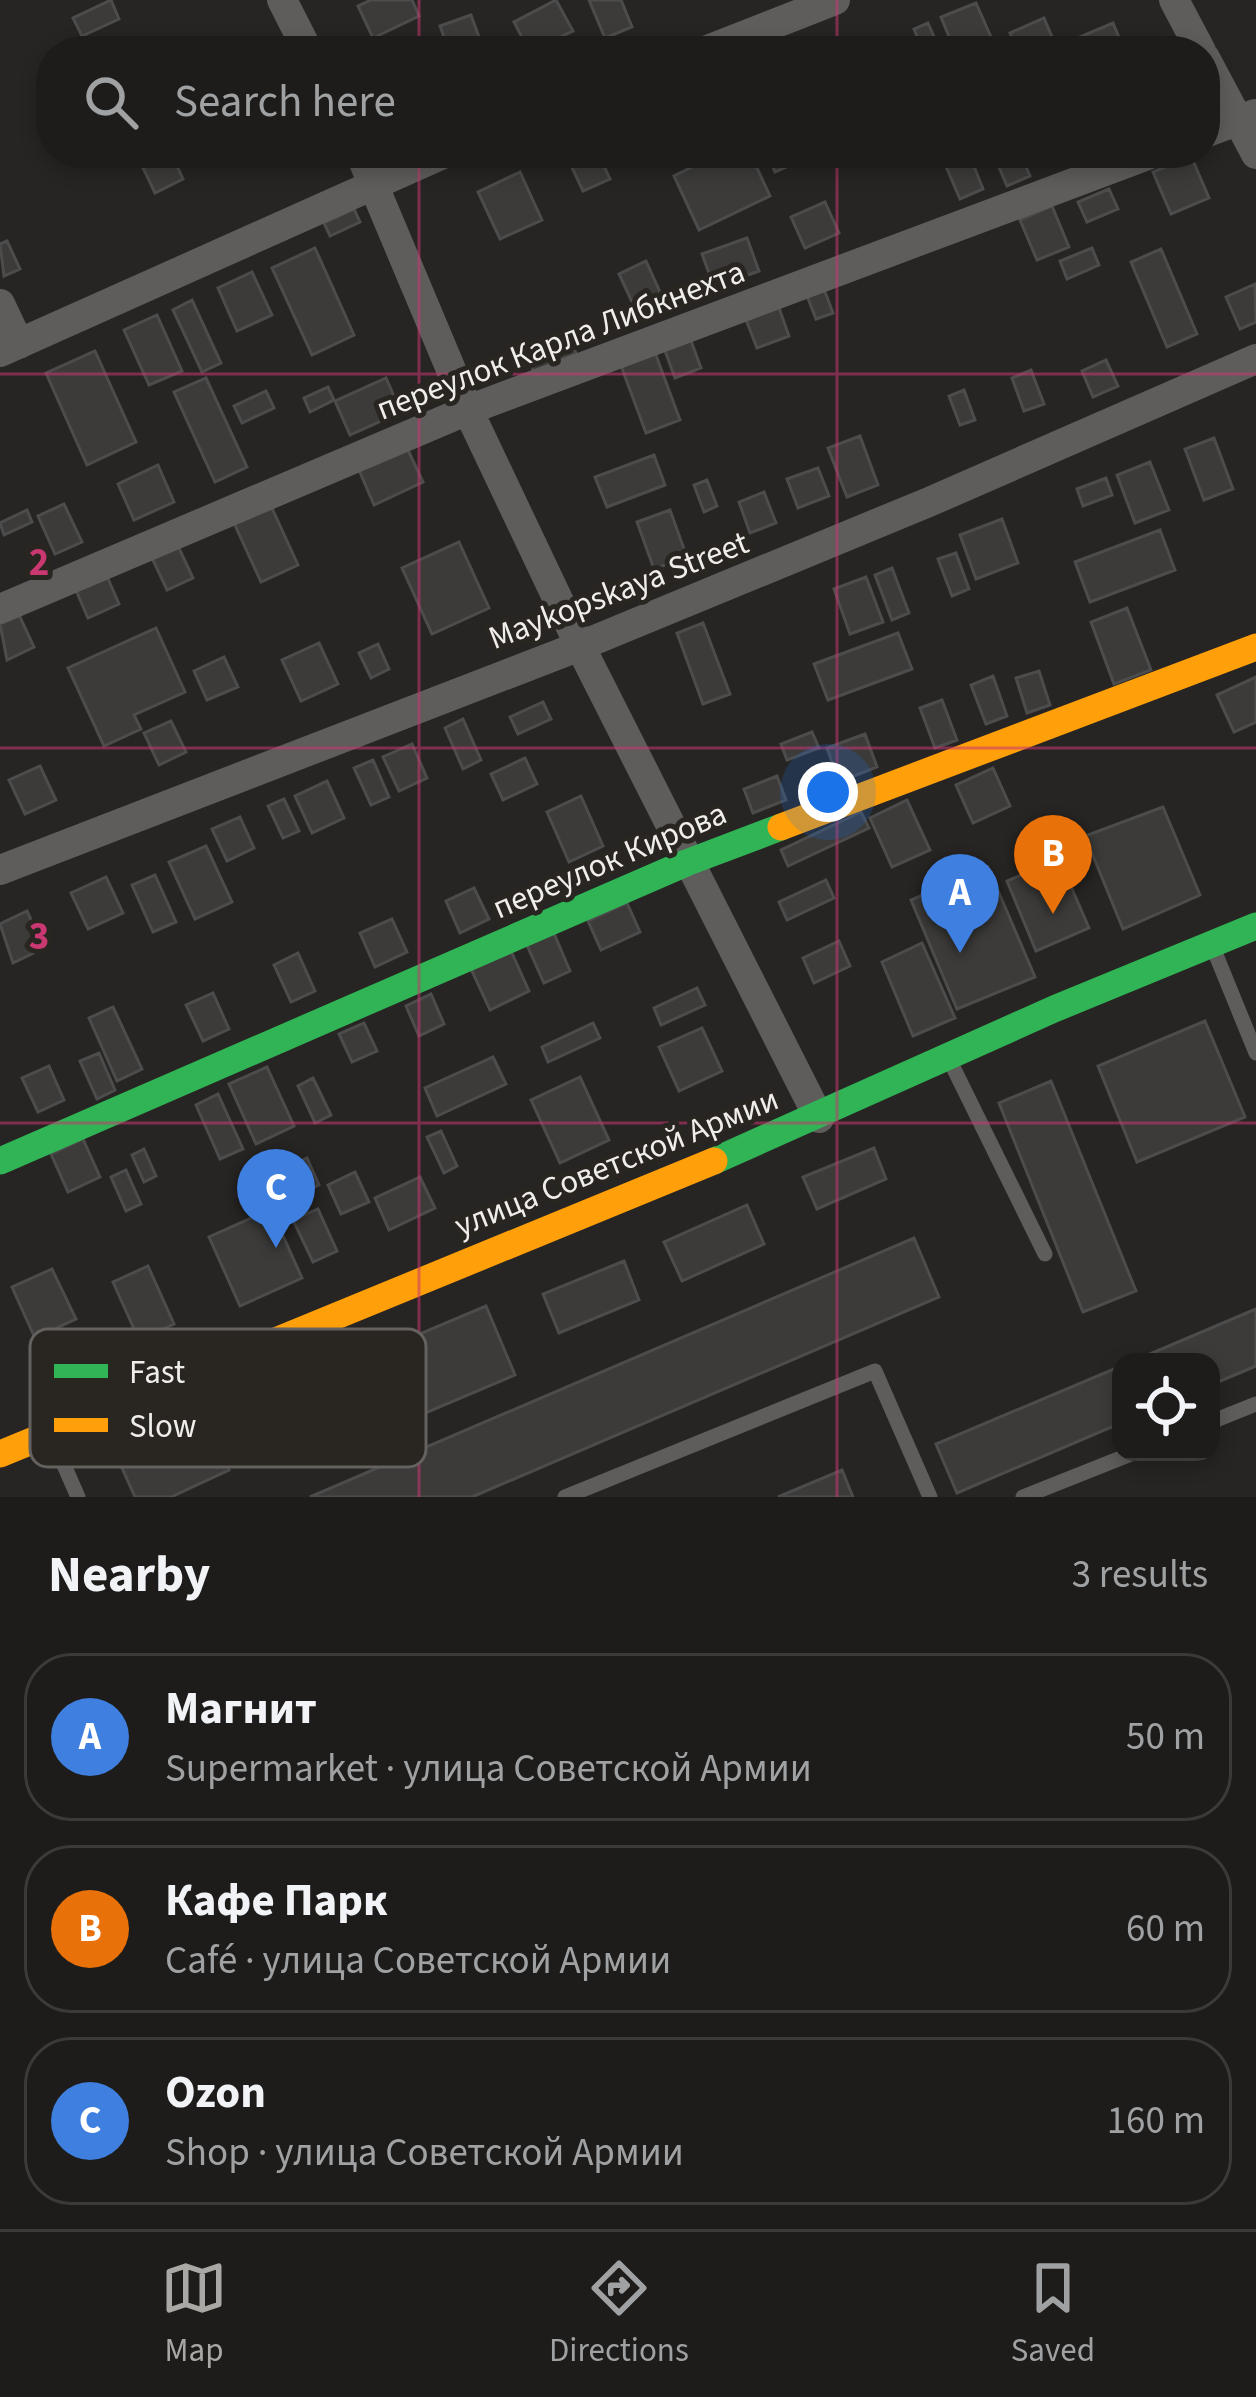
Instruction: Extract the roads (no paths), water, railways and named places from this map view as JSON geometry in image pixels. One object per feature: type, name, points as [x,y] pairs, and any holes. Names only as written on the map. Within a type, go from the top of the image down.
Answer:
[{"type":"main road","name":"переулок Кирова","points":[[0,1161],[686,863],[1256,647]]},
{"type":"main road","name":"улица Советской Армии","points":[[302,1329],[819,1118],[948,1057],[1256,926]]},
{"type":"main road","name":"улица Советской Армии","points":[[0,1454],[30,1441]]},
{"type":"street","points":[[282,0],[300,36]]},
{"type":"street","points":[[743,36],[835,0]]},
{"type":"street","points":[[1174,0],[1193,36]]},
{"type":"street","points":[[1220,79],[1247,117],[1256,154]]},
{"type":"street","points":[[0,304],[9,348],[365,168]]},
{"type":"street","points":[[367,168],[468,410],[580,646],[819,1118]]},
{"type":"street","name":"переулок Карла Либкнехта","points":[[0,609],[468,410],[1113,168]]},
{"type":"street","name":"Maykopskaya Street","points":[[0,870],[580,646],[929,502],[1256,359]]},
{"type":"lane","points":[[1211,945],[1256,1053]]},
{"type":"lane","points":[[948,1057],[1045,1254]]},
{"type":"lane","points":[[565,1497],[875,1371],[930,1497]]},
{"type":"lane","points":[[1220,1418],[1256,1404]]},
{"type":"lane","points":[[1022,1497],[1113,1461]]},
{"type":"lane","points":[[65,1467],[78,1497]]},
{"type":"place","name":"Кафе Парк","points":[[1053,914]]},
{"type":"place","name":"Магнит","points":[[960,953]]},
{"type":"place","name":"Ozon","points":[[276,1248]]}]
